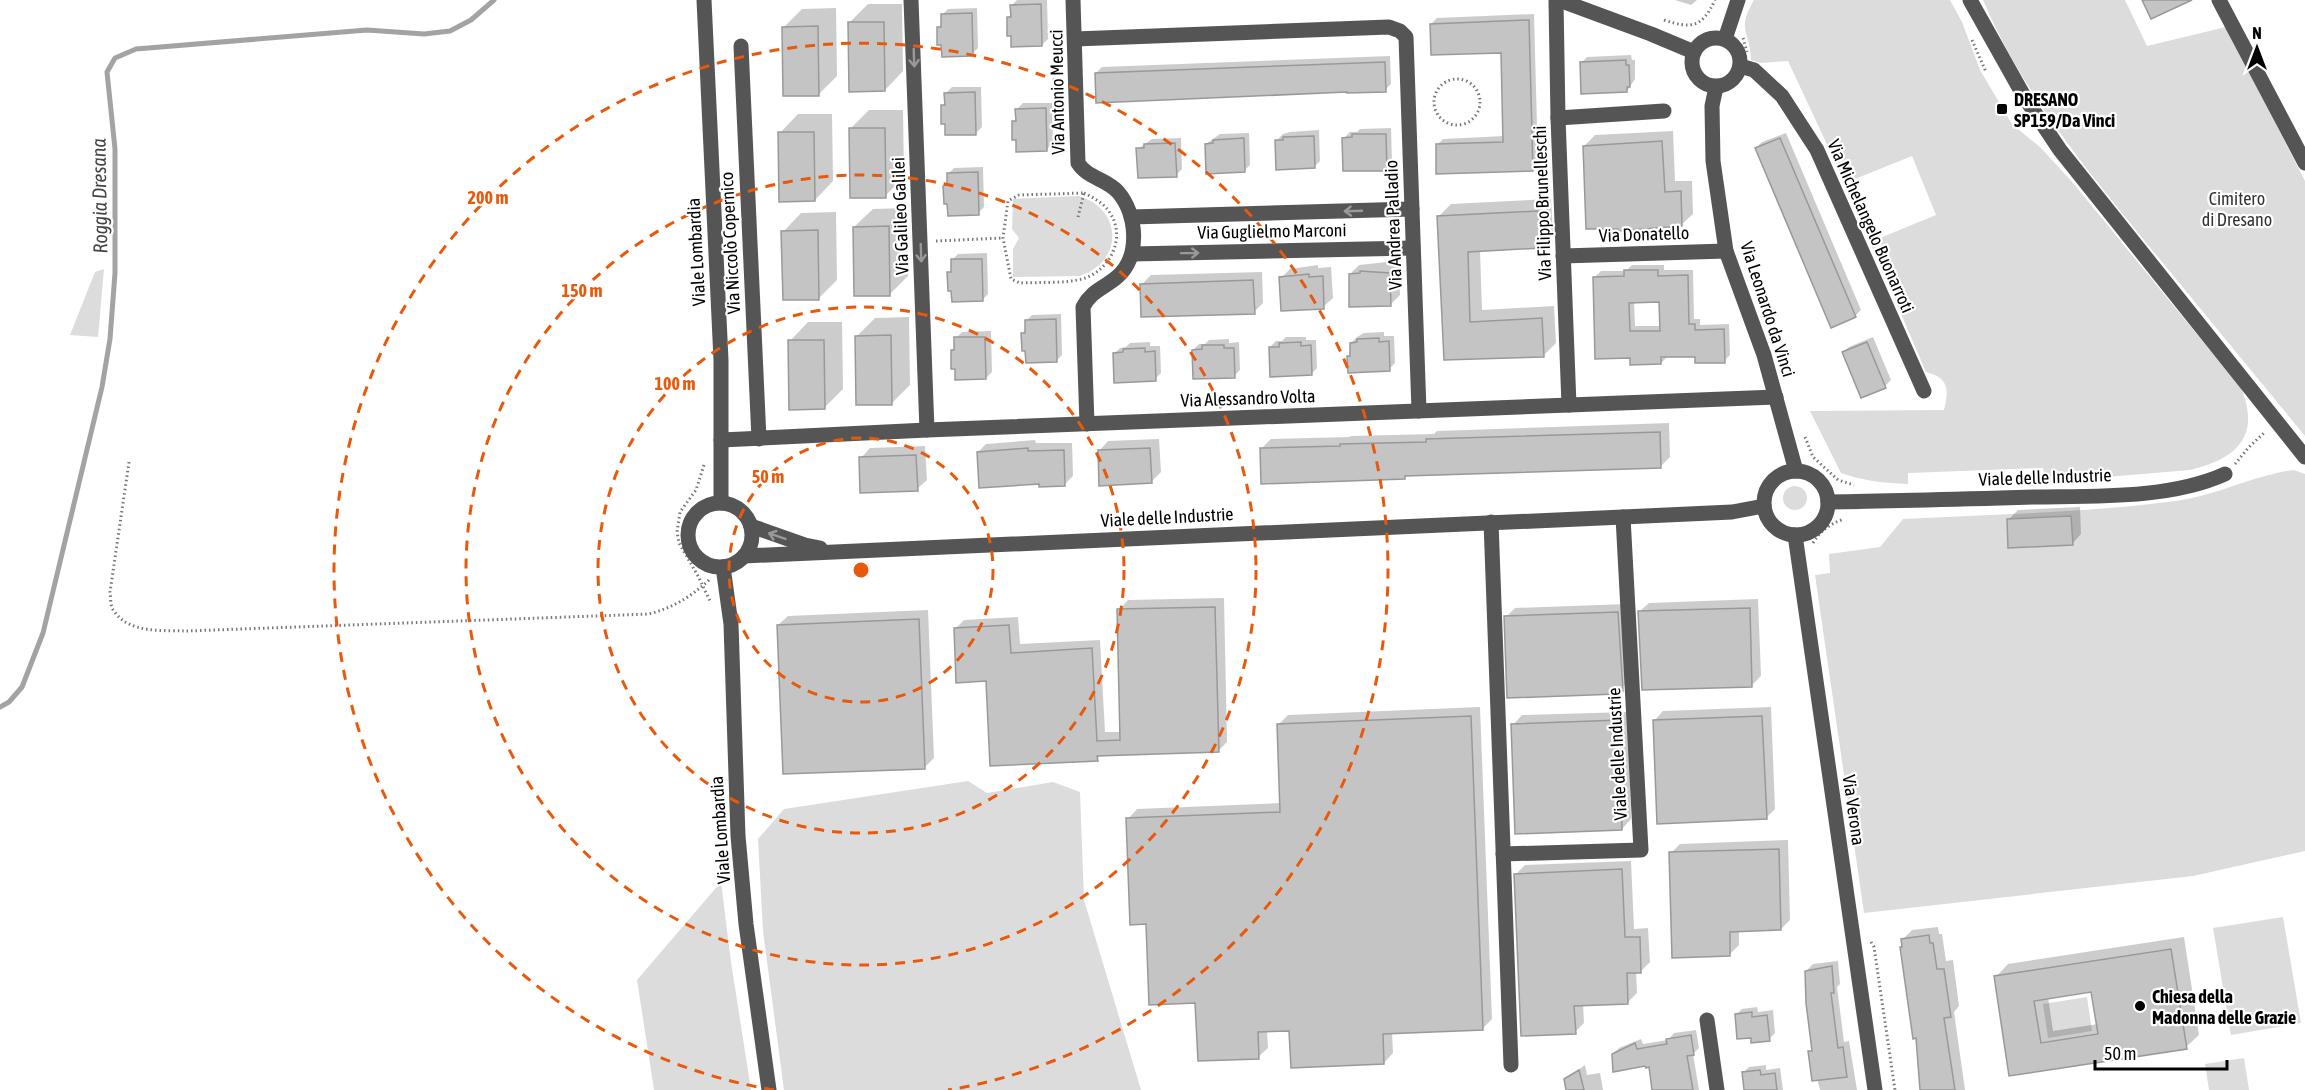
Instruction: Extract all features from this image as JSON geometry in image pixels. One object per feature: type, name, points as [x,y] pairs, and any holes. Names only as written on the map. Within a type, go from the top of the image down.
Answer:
[{"type":"street","name":"Via Galileo Galilei","points":[[911,0],[927,430]]},
{"type":"street","name":"Via Antonio Meucci","points":[[1073,0],[1078,163],[1083,171],[1116,190],[1124,200],[1134,231],[1132,254]]},
{"type":"street","points":[[1558,0],[1694,52]]},
{"type":"street","name":"Via Filippo Brunelleschi","points":[[1558,0],[1558,118],[1569,405]]},
{"type":"street","points":[[1725,39],[1738,0]]},
{"type":"street","points":[[2219,0],[2305,163]]},
{"type":"street","name":"Viale Lombardia","points":[[706,1],[721,360],[721,503]]},
{"type":"street","points":[[1971,1],[2025,98],[2060,150],[2305,457]]},
{"type":"street","name":"Via Andrea Palladio","points":[[1075,39],[1389,27],[1400,31],[1406,37],[1419,411]]},
{"type":"street","points":[[1725,39],[1739,52],[1740,66],[1734,79],[1726,84],[1716,87],[1706,84],[1699,80],[1694,72],[1692,62],[1694,52],[1706,40],[1725,39]]},
{"type":"street","name":"Via Niccolò Copernico","points":[[741,46],[759,438]]},
{"type":"street","name":"Via Michelangelo Buonarroti","points":[[1740,66],[1754,70],[1782,96],[1817,150],[1924,391]]},
{"type":"street","name":"Via Leonardo da Vinci","points":[[1716,87],[1712,106],[1713,161],[1726,251],[1764,355],[1796,471]]},
{"type":"street","points":[[1558,118],[1664,111]]},
{"type":"street","name":"Via Guglielmo Marconi","points":[[1131,218],[1412,209]]},
{"type":"street","name":"Via Guglielmo Marconi","points":[[1132,254],[1413,248]]},
{"type":"street","name":"Via Donatello","points":[[1563,255],[1726,251]]},
{"type":"street","points":[[1087,424],[1083,307],[1092,292],[1119,276],[1132,254]]},
{"type":"street","name":"Via Alessandro Volta","points":[[721,440],[1776,397]]},
{"type":"street","points":[[1796,471],[1815,477],[1822,484],[1828,502],[1822,522],[1805,534],[1795,535],[1778,530],[1766,515],[1764,496],[1776,477],[1785,472],[1796,471]]},
{"type":"street","name":"Viale delle Industrie","points":[[1828,502],[2096,496],[2182,489],[2225,474]]},
{"type":"street","points":[[721,503],[740,510],[751,526],[750,547],[744,556],[731,565],[713,567],[703,563],[690,547],[689,526],[701,509],[710,505],[721,503]]},
{"type":"street","name":"Viale delle Industrie","points":[[744,556],[1732,512],[1764,506]]},
{"type":"street","name":"Viale delle Industrie","points":[[1503,854],[1641,850],[1623,517]]},
{"type":"street","points":[[1491,522],[1511,1065]]},
{"type":"street","name":"Viale delle Industrie","points":[[751,526],[805,545],[844,552]]},
{"type":"street","name":"Via Verona","points":[[1795,535],[1875,1090]]},
{"type":"street","name":"Viale Lombardia","points":[[723,567],[731,624],[736,809],[741,878],[769,1090]]},
{"type":"street","points":[[1707,1020],[1717,1090]]},
{"type":"path","points":[[1657,18],[1683,26],[1694,25],[1705,18],[1715,0]]},
{"type":"path","points":[[1452,79],[1464,80],[1474,86],[1480,97],[1479,109],[1473,119],[1462,125],[1450,124],[1440,118],[1434,107],[1435,95],[1441,85],[1452,79]]},
{"type":"path","points":[[1078,217],[1084,193]]},
{"type":"path","points":[[1084,193],[1099,200],[1110,213],[1116,228],[1116,245],[1110,260],[1098,272],[1083,279],[1020,283],[1011,279],[1003,238],[1008,201],[1019,195],[1084,193]]},
{"type":"path","points":[[921,240],[1003,238]]},
{"type":"path","points":[[2225,474],[2249,447],[2278,421]]},
{"type":"path","points":[[1804,435],[1813,457],[1838,480],[1863,488]]},
{"type":"path","points":[[705,459],[696,490],[681,512],[677,532],[683,552],[715,612]]},
{"type":"path","points":[[129,462],[110,592],[112,610],[128,625],[146,629],[187,631],[649,614],[667,609],[695,593],[723,567]]},
{"type":"green space","points":[[1754,0],[1950,0],[1962,22],[1980,70],[2012,124],[2041,148],[2073,183],[2241,388],[2248,420],[2241,443],[2221,459],[2190,470],[2046,482],[2043,468],[1908,473],[1908,484],[1874,481],[1841,473],[1810,411],[1944,410],[1947,396],[1946,385],[1934,374],[1926,372],[1870,242],[1936,215],[1912,156],[1845,183],[1788,61],[1761,63],[1751,60],[1745,24]]},
{"type":"green space","name":"Cimitero di Dresano","points":[[1983,0],[2125,0],[2147,46],[2226,27],[2305,181],[2305,436],[2079,158],[2036,98],[1999,34]]},
{"type":"green space","points":[[1079,196],[1094,203],[1104,213],[1110,224],[1112,236],[1110,249],[1104,260],[1079,276],[1013,277],[1013,249],[1019,238],[1012,229],[1013,199]]},
{"type":"green space","points":[[104,269],[98,337],[70,335],[95,272]]},
{"type":"green space","points":[[2294,470],[2305,474],[2305,851],[2193,876],[1864,913],[1815,575],[1830,573],[1829,554],[1880,547],[1903,519],[2073,511],[2176,501],[2206,495],[2264,476]]},
{"type":"green space","points":[[1795,486],[1804,489],[1807,498],[1804,507],[1795,510],[1786,507],[1783,498],[1786,489]]},
{"type":"green space","points":[[968,781],[987,793],[1053,782],[1080,792],[1084,900],[1141,1090],[784,1090],[763,931],[758,839],[784,809]]},
{"type":"green space","points":[[721,882],[751,1090],[654,1090],[637,980]]},
{"type":"green space","points":[[2283,917],[2301,1023],[2231,1035],[2213,928]]},
{"type":"green space","points":[[2087,997],[2092,1031],[2048,1038],[2043,1004]]},
{"type":"green space","points":[[2244,1058],[2249,1090],[2209,1090],[2205,1064]]},
{"type":"building","points":[[2142,0],[2192,0],[2151,19]]},
{"type":"building","points":[[1041,4],[1042,46],[1011,47],[1011,36],[1007,36],[1007,17],[1011,17],[1010,5]]},
{"type":"building","points":[[972,13],[973,56],[942,57],[941,45],[937,45],[937,27],[941,27],[941,14]]},
{"type":"building","points":[[1529,20],[1533,171],[1436,174],[1436,144],[1503,142],[1501,53],[1431,55],[1430,24]]},
{"type":"building","points":[[848,22],[884,22],[885,91],[849,92]]},
{"type":"building","points":[[818,26],[819,96],[783,96],[782,27]]},
{"type":"building","points":[[1626,60],[1626,65],[1629,65],[1630,87],[1627,87],[1627,92],[1581,94],[1580,62]]},
{"type":"building","points":[[1385,62],[1386,92],[1096,103],[1095,73]]},
{"type":"building","points":[[975,92],[976,135],[945,135],[945,124],[941,124],[941,105],[945,105],[944,93]]},
{"type":"building","points":[[1046,108],[1047,151],[1016,152],[1016,140],[1012,140],[1012,121],[1016,121],[1015,109]]},
{"type":"building","points":[[849,128],[885,128],[886,198],[850,198]]},
{"type":"building","points":[[778,132],[814,132],[815,201],[779,202]]},
{"type":"building","points":[[1352,134],[1386,134],[1387,171],[1343,171],[1342,138],[1352,137]]},
{"type":"building","points":[[1314,136],[1315,168],[1276,170],[1275,140],[1283,140],[1283,137]]},
{"type":"building","points":[[1244,138],[1245,172],[1206,174],[1205,144],[1213,143],[1213,140]]},
{"type":"building","points":[[1780,138],[1856,317],[1831,328],[1755,148]]},
{"type":"building","points":[[1662,141],[1665,192],[1681,191],[1682,226],[1618,231],[1618,229],[1586,229],[1583,146]]},
{"type":"building","points":[[1175,143],[1177,177],[1138,178],[1136,148],[1144,148],[1144,144]]},
{"type":"building","points":[[978,172],[979,215],[948,216],[947,204],[944,204],[943,186],[947,185],[947,173]]},
{"type":"building","points":[[1538,211],[1542,248],[1468,252],[1470,322],[1542,318],[1544,357],[1444,360],[1437,216]]},
{"type":"building","points":[[889,226],[890,296],[854,296],[853,227]]},
{"type":"building","points":[[818,230],[819,300],[783,300],[781,231]]},
{"type":"building","points":[[951,259],[982,259],[983,301],[952,302],[951,291],[948,291],[947,272],[951,272]]},
{"type":"building","points":[[1624,270],[1658,270],[1658,276],[1688,275],[1689,324],[1695,324],[1695,330],[1724,329],[1725,363],[1695,363],[1695,357],[1661,357],[1661,364],[1630,365],[1630,358],[1595,359],[1593,277],[1624,276]],"holes":[[[1659,302],[1660,331],[1630,331],[1629,303]]]},
{"type":"building","points":[[1360,271],[1390,273],[1391,306],[1349,307],[1349,274],[1360,273]]},
{"type":"building","points":[[1309,274],[1309,277],[1323,276],[1324,309],[1281,311],[1279,277]]},
{"type":"building","points":[[1253,280],[1255,314],[1141,317],[1140,284]]},
{"type":"building","points":[[1056,319],[1057,362],[1026,363],[1025,351],[1022,351],[1021,333],[1025,333],[1025,320]]},
{"type":"building","points":[[891,335],[892,405],[856,405],[855,336]]},
{"type":"building","points":[[954,337],[985,337],[986,379],[955,380],[955,369],[951,369]]},
{"type":"building","points":[[1379,338],[1379,342],[1389,341],[1390,371],[1348,373],[1347,356],[1350,356],[1350,343],[1357,342],[1357,339]]},
{"type":"building","points":[[788,340],[824,340],[825,409],[789,410]]},
{"type":"building","points":[[1301,342],[1301,346],[1311,345],[1312,375],[1270,377],[1269,347],[1279,347],[1279,343]]},
{"type":"building","points":[[1867,342],[1886,388],[1861,398],[1842,352]]},
{"type":"building","points":[[1202,345],[1224,345],[1224,348],[1234,348],[1235,378],[1193,379],[1192,350],[1202,349]]},
{"type":"building","points":[[1145,348],[1145,352],[1155,351],[1156,381],[1114,383],[1113,353],[1123,352],[1123,349]]},
{"type":"building","points":[[1660,432],[1661,468],[1405,476],[1405,479],[1261,484],[1260,448],[1426,442],[1426,439]]},
{"type":"building","points":[[1028,448],[1028,451],[1064,450],[1065,486],[1039,487],[1039,484],[979,488],[977,452]]},
{"type":"building","points":[[1150,448],[1152,483],[1099,486],[1098,450]]},
{"type":"building","points":[[916,455],[918,491],[860,493],[859,457]]},
{"type":"building","points":[[2071,516],[2073,545],[2008,548],[2007,519]]},
{"type":"building","points":[[1215,607],[1219,752],[1097,756],[1098,761],[990,766],[986,681],[956,683],[954,628],[1009,625],[1011,653],[1092,648],[1097,741],[1120,740],[1117,609]]},
{"type":"building","points":[[1750,608],[1752,687],[1642,690],[1638,611]]},
{"type":"building","points":[[1618,612],[1623,691],[1617,691],[1617,694],[1507,698],[1504,616]]},
{"type":"building","points":[[919,619],[925,769],[783,774],[777,625]]},
{"type":"building","points":[[1471,716],[1483,1030],[1383,1034],[1384,1064],[1291,1068],[1289,1031],[1258,1032],[1259,1059],[1198,1061],[1195,1003],[1149,1005],[1146,924],[1130,925],[1126,818],[1280,812],[1277,724]]},
{"type":"building","points":[[1762,716],[1767,819],[1657,824],[1653,720]]},
{"type":"building","points":[[1619,720],[1622,830],[1515,834],[1511,724]]},
{"type":"building","points":[[1779,849],[1781,930],[1730,932],[1730,956],[1672,958],[1669,852]]},
{"type":"building","points":[[1622,869],[1625,937],[1640,937],[1641,973],[1627,973],[1628,1004],[1574,1006],[1576,1034],[1521,1036],[1514,874]]},
{"type":"building","points":[[1929,935],[1930,943],[1933,943],[1937,969],[1944,969],[1951,1017],[1944,1018],[1955,1090],[1920,1090],[1916,1038],[1913,1039],[1900,947],[1902,947],[1901,939]]},
{"type":"building","points":[[2171,949],[2187,1049],[2009,1076],[1994,976]],"holes":[[[2091,992],[2098,1034],[2041,1043],[2034,1001]]]},
{"type":"building","points":[[1832,966],[1834,993],[1831,993],[1838,1048],[1843,1047],[1847,1077],[1812,1081],[1808,1051],[1812,1051],[1805,971]]},
{"type":"building","points":[[1752,1012],[1752,1017],[1767,1015],[1770,1041],[1751,1043],[1751,1038],[1737,1039],[1735,1014]]},
{"type":"building","points":[[1691,1035],[1694,1055],[1687,1056],[1693,1090],[1652,1090],[1649,1067],[1645,1066],[1613,1072],[1612,1054],[1635,1043],[1637,1049],[1667,1044],[1666,1039]]},
{"type":"building","points":[[1579,1070],[1584,1090],[1566,1090],[1564,1079]]},
{"type":"building","points":[[1760,1070],[1761,1075],[1775,1073],[1777,1090],[1744,1090],[1742,1072]]},
{"type":"waterway","name":"Roggia Dresana","points":[[0,707],[9,702],[22,687],[43,633],[102,387],[110,339],[115,273],[115,149],[107,72],[115,58],[136,49],[367,30],[424,34],[450,31],[471,20],[494,0]]},
{"type":"place","name":"DRESANO SP159/Da Vinci","points":[[2002,109]]},
{"type":"place","name":"Chiesa della Madonna delle Grazie","points":[[2140,1006]]}]
